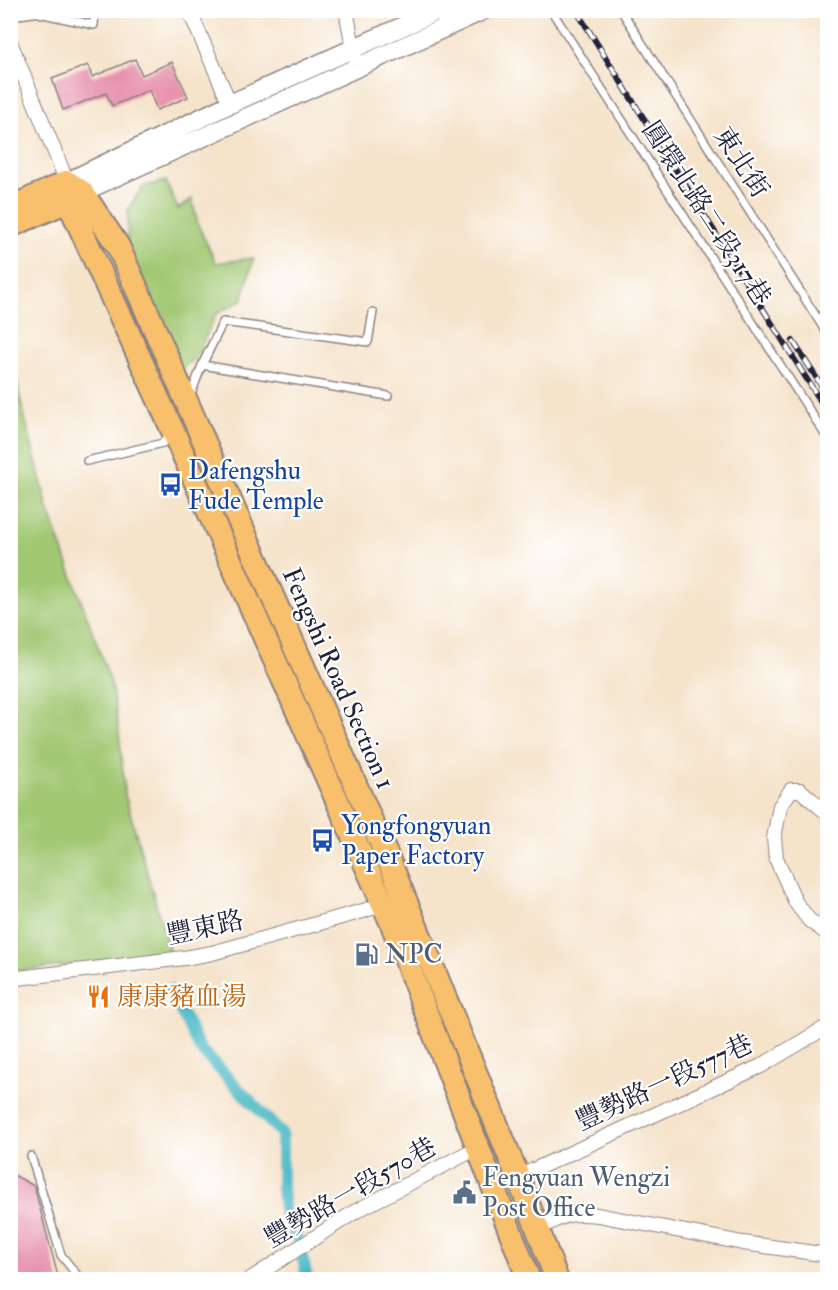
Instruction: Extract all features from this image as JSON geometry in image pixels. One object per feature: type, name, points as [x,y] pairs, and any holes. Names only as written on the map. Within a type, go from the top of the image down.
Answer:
[{"type":"main road","points":[[10,208],[72,191]]},
{"type":"main road","points":[[10,226],[72,191]]},
{"type":"main road","name":"Fengshi Road Section 1","points":[[72,191],[404,896],[518,1177],[557,1280]]},
{"type":"main road","name":"Fengshi Road Section 1","points":[[180,417],[392,924],[529,1280]]},
{"type":"street","points":[[189,10],[230,104]]},
{"type":"street","points":[[346,10],[357,68]]},
{"type":"street","points":[[72,191],[230,104],[439,10]]},
{"type":"street","points":[[72,191],[357,68],[484,10]]},
{"type":"street","name":"Fengshi Road Section 1","points":[[10,42],[72,191]]},
{"type":"street","points":[[828,814],[800,790],[791,790],[780,806],[774,838],[776,858],[796,903],[809,920],[828,934]]},
{"type":"street","name":"豐東路","points":[[10,979],[212,953],[404,896]]},
{"type":"street","name":"豐勢路一段577巷","points":[[518,1177],[761,1066],[828,1026]]},
{"type":"street","name":"豐勢路一段570巷","points":[[249,1280],[356,1211],[477,1148]]},
{"type":"street","points":[[537,1230],[557,1218],[575,1212],[743,1243],[828,1255]]},
{"type":"lane","points":[[10,16],[41,12],[94,25],[94,10]]},
{"type":"lane","name":"圓環北路二段317巷","points":[[551,10],[828,439]]},
{"type":"lane","name":"東北街","points":[[621,10],[828,335]]},
{"type":"lane","points":[[87,461],[163,442],[180,417],[223,322],[368,342],[373,312]]},
{"type":"lane","points":[[202,365],[388,396]]},
{"type":"lane","points":[[31,1156],[62,1255],[81,1280]]},
{"type":"green space","points":[[166,181],[178,209],[192,199],[198,225],[216,263],[254,258],[242,300],[216,314],[196,358],[180,369],[127,245],[128,209],[143,187]]},
{"type":"green space","points":[[10,344],[21,403],[49,512],[111,683],[119,732],[125,795],[170,953],[11,972]]},
{"type":"building","points":[[135,59],[142,75],[172,62],[188,97],[157,110],[149,90],[112,106],[106,93],[63,110],[52,79],[88,65],[92,77]]},
{"type":"building","points":[[10,1173],[34,1186],[59,1280],[10,1280]]},
{"type":"waterway","points":[[170,990],[200,1049],[282,1134],[282,1189],[285,1216],[297,1238],[308,1280]]},
{"type":"railway","points":[[576,10],[828,413]]},
{"type":"railway","points":[[793,341],[828,396]]},
{"type":"place","name":"Dafengshu Fude Temple","points":[[170,485]]},
{"type":"place","name":"Yongfongyuan Paper Factory","points":[[323,840]]},
{"type":"place","name":"NPC","points":[[367,954]]},
{"type":"place","name":"康康豬血湯","points":[[99,996]]},
{"type":"place","name":"Fengyuan Wengzi Post Office","points":[[464,1192]]}]
